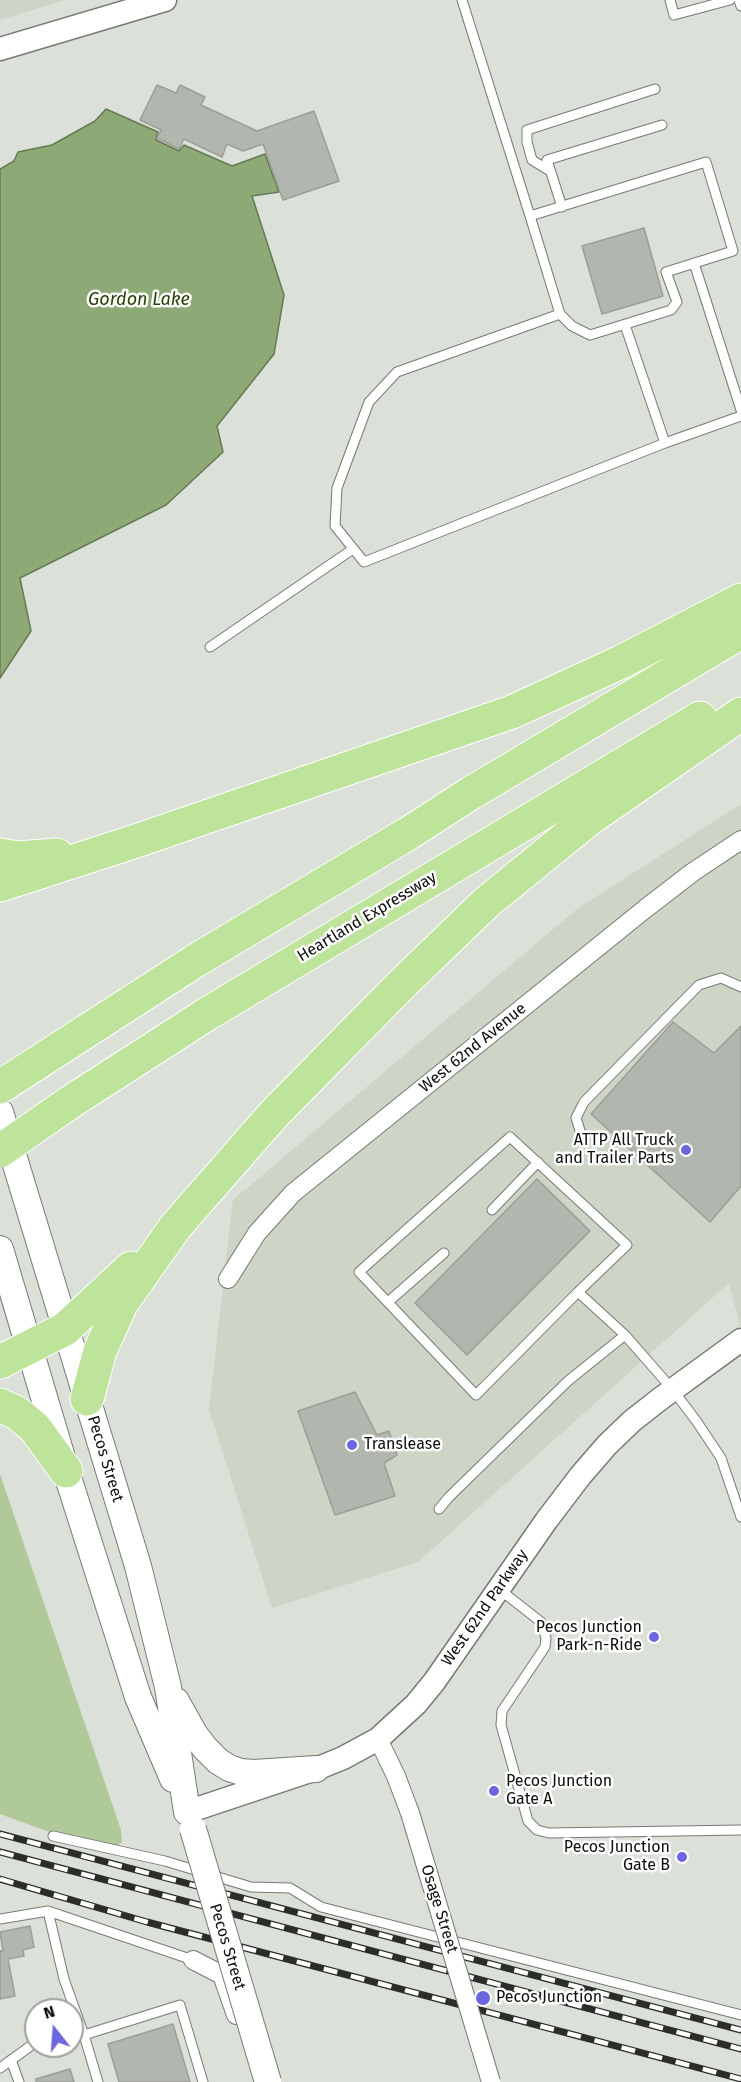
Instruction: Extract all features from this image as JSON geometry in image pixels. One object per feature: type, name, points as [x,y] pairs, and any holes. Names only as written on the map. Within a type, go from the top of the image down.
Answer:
[{"type":"highway","points":[[0,885],[136,841],[512,712],[621,662],[741,600]]},
{"type":"highway","points":[[0,1087],[195,961],[741,632]]},
{"type":"highway","name":"Heartland Expressway","points":[[0,1151],[69,1103],[247,990],[741,693]]},
{"type":"highway","points":[[0,1362],[65,1329],[176,1226],[274,1114],[400,986],[487,902],[589,819],[741,714]]},
{"type":"highway","points":[[0,855],[40,858],[136,841]]},
{"type":"highway","points":[[87,1399],[100,1351],[121,1304],[176,1226]]},
{"type":"highway","points":[[0,1405],[17,1413],[35,1428],[66,1471]]},
{"type":"main road","name":"Pecos Street","points":[[0,1112],[138,1566],[168,1687],[190,1820]]},
{"type":"main road","name":"Pecos Street","points":[[0,1249],[66,1471],[138,1697],[190,1820],[268,2082]]},
{"type":"main road","points":[[168,1687],[195,1735],[218,1761],[229,1768],[254,1773],[316,1769]]},
{"type":"street","points":[[0,49],[165,0]]},
{"type":"street","name":"West 62nd Avenue","points":[[228,1279],[257,1233],[293,1193],[645,909],[693,872],[741,840]]},
{"type":"street","name":"West 62nd Parkway","points":[[190,1820],[343,1758],[378,1739],[416,1704],[434,1682],[546,1521],[601,1452],[632,1421],[741,1340]]},
{"type":"street","name":"Osage Street","points":[[378,1739],[396,1776],[410,1813],[491,2082]]},
{"type":"street","points":[[194,1960],[222,1975],[259,2082]]},
{"type":"lane","points":[[462,0],[560,314],[572,326],[590,335],[671,310],[677,302],[666,272],[733,250],[706,162],[530,216]]},
{"type":"lane","points":[[670,0],[674,15],[730,0]]},
{"type":"lane","points":[[739,0],[741,6]]},
{"type":"lane","points":[[550,171],[532,160],[527,142],[527,130],[655,89]]},
{"type":"lane","points":[[562,207],[547,160],[662,125]]},
{"type":"lane","points":[[694,263],[741,410]]},
{"type":"lane","points":[[560,314],[397,372],[369,402],[337,488],[335,526],[364,562],[665,443],[741,416]]},
{"type":"lane","points":[[625,325],[665,443]]},
{"type":"lane","points":[[210,647],[354,549]]},
{"type":"lane","points":[[583,1140],[576,1118],[584,1102],[699,985],[721,978],[741,987]]},
{"type":"lane","points":[[510,1137],[538,1162],[627,1245],[476,1395],[359,1272],[510,1137]]},
{"type":"lane","points":[[492,1210],[538,1162]]},
{"type":"lane","points":[[388,1302],[444,1253]]},
{"type":"lane","points":[[578,1292],[625,1335],[673,1390],[721,1458],[741,1516]]},
{"type":"lane","points":[[439,1509],[568,1381],[625,1335]]},
{"type":"lane","points":[[499,1589],[541,1622],[546,1638],[545,1647],[502,1711],[501,1725],[528,1821],[537,1830],[549,1833],[741,1830]]},
{"type":"lane","points":[[53,1836],[165,1861],[251,1887],[290,1888],[321,1907],[741,2015]]},
{"type":"lane","points":[[0,1919],[48,1911],[194,1960]]},
{"type":"lane","points":[[48,1911],[69,1998]]},
{"type":"lane","points":[[98,2082],[84,2035],[180,2005],[203,2082]]},
{"type":"lane","points":[[0,2068],[24,2051]]},
{"type":"lane","points":[[10,2061],[18,2082]]},
{"type":"shaded area","points":[[0,0],[65,0],[0,20]]},
{"type":"shaded area","points":[[741,804],[741,1329],[729,1283],[418,1562],[272,1608],[209,1409],[233,1200],[577,909]]},
{"type":"shaded area","points":[[0,1474],[121,1830],[122,1842],[104,1852],[0,1814]]},
{"type":"water","name":"Gordon Lake","points":[[106,109],[158,132],[156,140],[179,151],[184,145],[232,166],[265,154],[279,192],[252,196],[284,295],[274,354],[217,426],[223,452],[166,505],[20,578],[31,631],[0,678],[0,169],[14,161],[18,152],[52,145],[95,121]]},
{"type":"building","points":[[157,85],[176,93],[180,85],[205,97],[201,105],[257,131],[314,111],[339,181],[283,200],[263,144],[243,151],[227,144],[222,157],[184,139],[179,149],[157,138],[161,130],[140,120]]},
{"type":"building","points":[[644,228],[663,296],[602,314],[582,246]]},
{"type":"building","name":"ATTP All Truck and Trailer Parts","points":[[673,1022],[714,1053],[741,1026],[741,1186],[710,1222],[591,1114]]},
{"type":"building","points":[[537,1179],[590,1231],[467,1355],[415,1303]]},
{"type":"building","name":"Translease","points":[[355,1392],[377,1435],[389,1431],[397,1455],[384,1463],[395,1496],[335,1515],[298,1411]]},
{"type":"building","points":[[30,1926],[34,1947],[23,1950],[24,1956],[8,1959],[15,1996],[0,1999],[0,1951],[3,1951],[0,1932]]},
{"type":"building","points":[[173,2024],[190,2082],[119,2082],[108,2044]]},
{"type":"building","points":[[70,2069],[74,2082],[36,2082],[36,2079]]},
{"type":"railway","points":[[0,1834],[741,2030]]},
{"type":"railway","points":[[0,1852],[741,2049]]},
{"type":"railway","points":[[0,1879],[147,1922],[741,2079]]},
{"type":"place","name":"ATTP All Truck and Trailer Parts","points":[[686,1150]]},
{"type":"place","name":"Translease","points":[[352,1445]]},
{"type":"place","name":"Pecos Junction Park-n-Ride","points":[[654,1637]]},
{"type":"place","name":"Pecos Junction Gate A","points":[[494,1791]]},
{"type":"place","name":"Pecos Junction Gate B","points":[[682,1857]]},
{"type":"place","name":"Pecos Junction","points":[[483,1998]]}]
